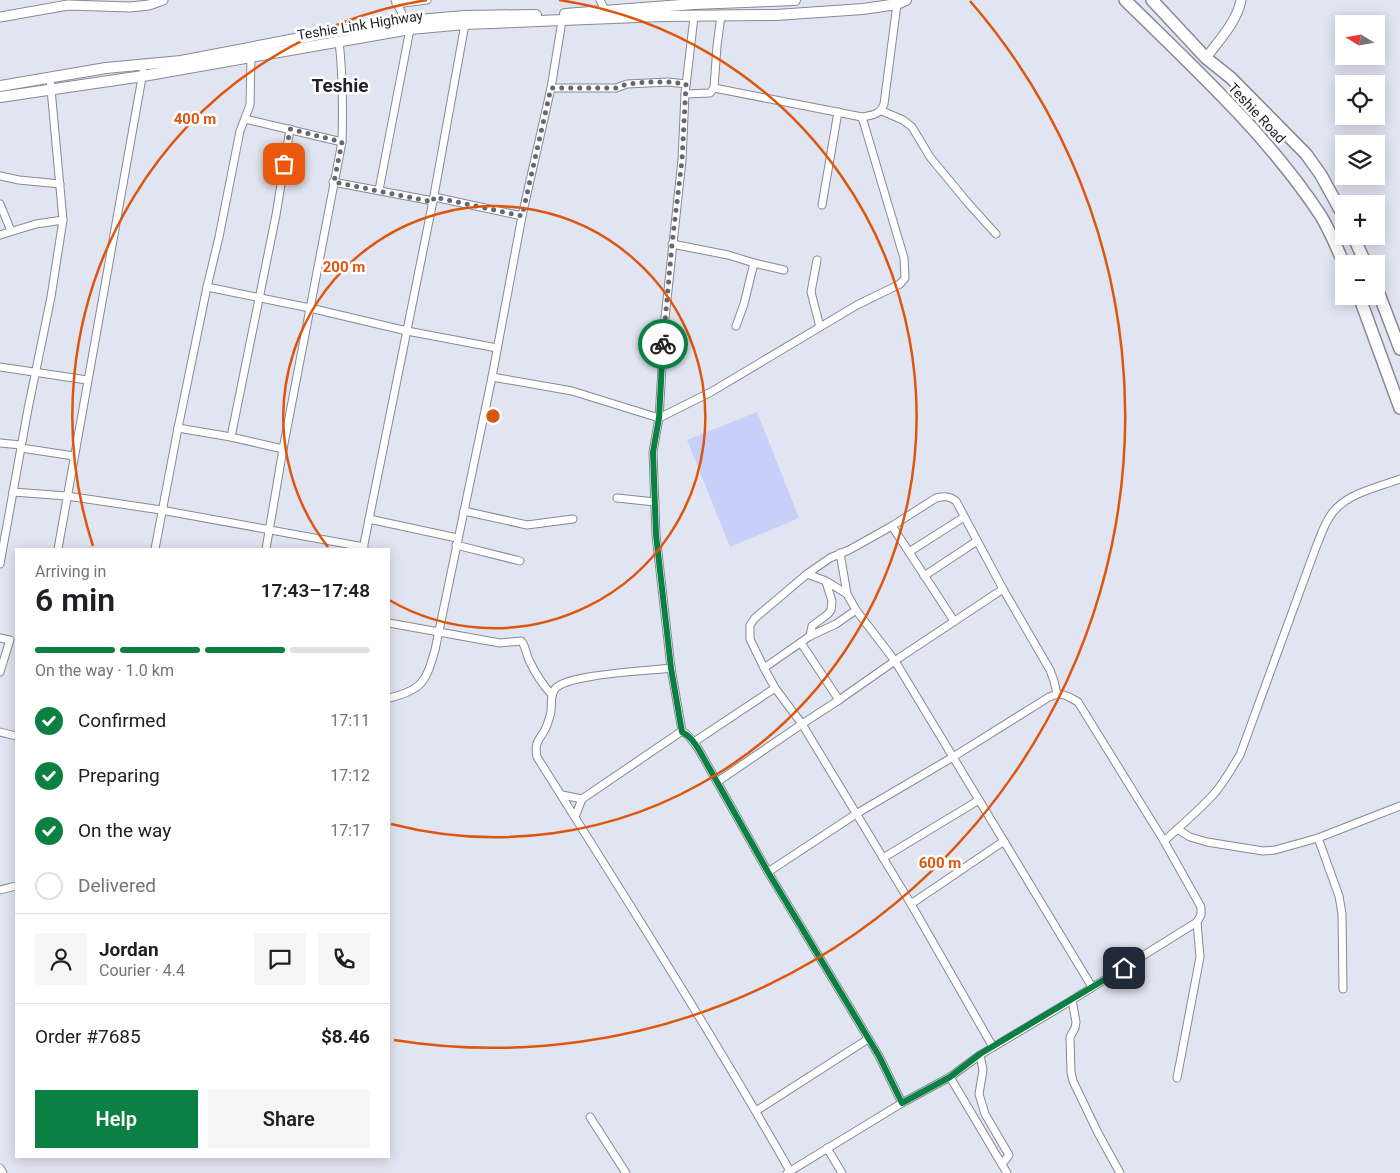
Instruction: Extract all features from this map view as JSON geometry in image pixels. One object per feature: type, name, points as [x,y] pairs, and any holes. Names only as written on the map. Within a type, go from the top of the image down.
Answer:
[{"type":"main road","name":"Teshie Link Highway","points":[[0,97],[143,76],[338,41],[408,25],[562,21],[694,4],[795,0]]},
{"type":"main road","name":"Teshie Road","points":[[1125,0],[1246,120],[1280,160],[1322,218],[1340,255]]},
{"type":"main road","name":"Teshie Road","points":[[1152,0],[1206,58],[1232,78],[1306,154],[1322,175],[1335,200]]},
{"type":"main road","name":"Teshie Link Highway","points":[[0,86],[106,68],[181,61],[321,34],[408,25],[465,16],[562,14],[694,17],[776,15],[853,9],[902,2]]},
{"type":"main road","points":[[1362,305],[1400,408]]},
{"type":"main road","points":[[1383,305],[1400,348]]},
{"type":"street","points":[[0,17],[67,3],[130,8],[149,5],[163,0]]},
{"type":"street","points":[[379,190],[408,25],[395,2],[427,0]]},
{"type":"street","points":[[600,0],[608,15]]},
{"type":"street","points":[[1206,58],[1233,20],[1241,0]]},
{"type":"street","points":[[714,88],[862,117],[876,114],[882,110],[884,104],[902,2]]},
{"type":"street","points":[[685,94],[710,94],[714,88],[721,16]]},
{"type":"street","points":[[682,732],[671,668],[656,535],[653,452],[659,418],[665,318],[682,160],[685,94],[694,17]]},
{"type":"street","points":[[390,698],[400,695],[421,684],[428,674],[439,631],[492,377],[522,216],[551,88],[562,21]]},
{"type":"street","points":[[14,492],[67,496],[162,510],[364,548],[433,199],[465,24]]},
{"type":"street","points":[[266,548],[283,448],[342,142],[342,82],[338,41]]},
{"type":"street","points":[[155,548],[178,428],[240,131],[250,106],[251,56]]},
{"type":"street","points":[[58,548],[143,76],[143,64]]},
{"type":"street","points":[[0,564],[51,297],[63,220],[50,78]]},
{"type":"street","points":[[551,88],[616,88],[627,84],[661,82],[686,84]]},
{"type":"street","points":[[882,110],[904,120],[912,127],[930,157],[996,234]]},
{"type":"street","points":[[822,205],[838,112]]},
{"type":"street","points":[[492,377],[572,391],[659,418],[711,392],[857,305],[900,284],[905,278],[904,258],[862,117]]},
{"type":"street","points":[[245,118],[342,142]]},
{"type":"street","points":[[231,438],[276,216],[290,129]]},
{"type":"street","points":[[0,176],[60,184]]},
{"type":"street","points":[[334,182],[522,216]]},
{"type":"street","points":[[0,204],[11,231]]},
{"type":"street","points":[[0,235],[36,224],[63,220]]},
{"type":"street","points":[[672,244],[728,255],[784,270]]},
{"type":"street","points":[[817,260],[811,292],[820,327]]},
{"type":"street","points":[[736,326],[744,304],[754,263]]},
{"type":"street","points":[[207,287],[260,297],[407,331],[497,348]]},
{"type":"street","points":[[0,367],[87,380]]},
{"type":"street","points":[[178,428],[283,448]]},
{"type":"street","points":[[0,443],[74,456]]},
{"type":"street","points":[[1164,841],[1213,794],[1226,778],[1240,755],[1316,547],[1329,517],[1340,504],[1359,494],[1400,480]]},
{"type":"street","points":[[993,1047],[883,858],[802,724],[775,688],[750,639],[750,625],[754,618],[830,558],[850,550],[936,498],[950,497],[956,501],[1003,589],[1050,670],[1057,694]]},
{"type":"street","points":[[617,498],[655,502]]},
{"type":"street","points":[[464,511],[528,525],[573,519]]},
{"type":"street","points":[[909,552],[964,517]]},
{"type":"street","points":[[369,519],[520,560]]},
{"type":"street","points":[[892,526],[954,621]]},
{"type":"street","points":[[924,576],[977,541]]},
{"type":"street","points":[[840,553],[847,594],[856,610],[895,660],[1092,987]]},
{"type":"street","points":[[808,574],[826,581],[847,594]]},
{"type":"street","points":[[810,636],[812,626],[828,614],[830,610],[832,601],[826,581]]},
{"type":"street","points":[[717,782],[895,660],[1003,589]]},
{"type":"street","points":[[764,668],[810,636],[836,624],[856,610]]},
{"type":"street","points":[[390,623],[500,643],[521,641],[540,681],[552,695]]},
{"type":"street","points":[[0,638],[13,641],[0,672]]},
{"type":"street","points":[[802,643],[839,700]]},
{"type":"street","points":[[671,668],[585,677],[564,682],[556,688],[552,695],[551,712],[547,726],[536,747],[538,757],[756,1111],[788,1172],[902,1103],[950,1077],[980,1054],[1072,1000],[1197,922],[1201,915],[1201,907],[1164,841],[1078,702],[1068,695],[1057,694],[1049,697],[953,757],[856,814],[768,872]]},
{"type":"street","points":[[694,742],[775,688]]},
{"type":"street","points":[[0,732],[15,736]]},
{"type":"street","points":[[682,732],[688,735],[694,742],[768,872],[879,1056],[902,1103]]},
{"type":"street","points":[[575,816],[582,799],[682,732]]},
{"type":"street","points":[[562,796],[582,799]]},
{"type":"street","points":[[883,858],[979,800]]},
{"type":"street","points":[[1177,829],[1190,837],[1207,842],[1263,851],[1275,850],[1318,838],[1400,806]]},
{"type":"street","points":[[1318,838],[1339,896],[1342,914],[1343,989]]},
{"type":"street","points":[[910,904],[1004,841]]},
{"type":"street","points":[[0,890],[15,886]]},
{"type":"street","points":[[1177,1078],[1200,957],[1197,922]]},
{"type":"street","points":[[1072,1000],[1076,1022],[1070,1037],[1073,1081],[1120,1173]]},
{"type":"street","points":[[756,1111],[868,1039]]},
{"type":"street","points":[[980,1054],[983,1070],[979,1094],[985,1114],[1009,1156],[1002,1164]]},
{"type":"street","points":[[950,1077],[1007,1173]]},
{"type":"street","points":[[590,1117],[626,1173]]},
{"type":"street","points":[[827,1148],[842,1173]]},
{"type":"street","points":[[0,1168],[3,1173]]},
{"type":"shaded area","points":[[757,412],[799,518],[730,547],[687,440]]},
{"type":"way so far","points":[[284,164],[290,129],[342,142],[334,182],[433,202],[434,197],[522,216],[551,88],[616,88],[627,84],[647,82],[686,84],[682,160],[663,344]]},
{"type":"district","name":"Teshie","points":[[340,85]]},
{"type":"route","points":[[663,344],[659,418],[653,452],[653,476],[656,535],[671,668],[682,732],[688,735],[699,750],[768,872],[879,1056],[902,1103],[950,1077],[980,1054],[1124,968]]}]
